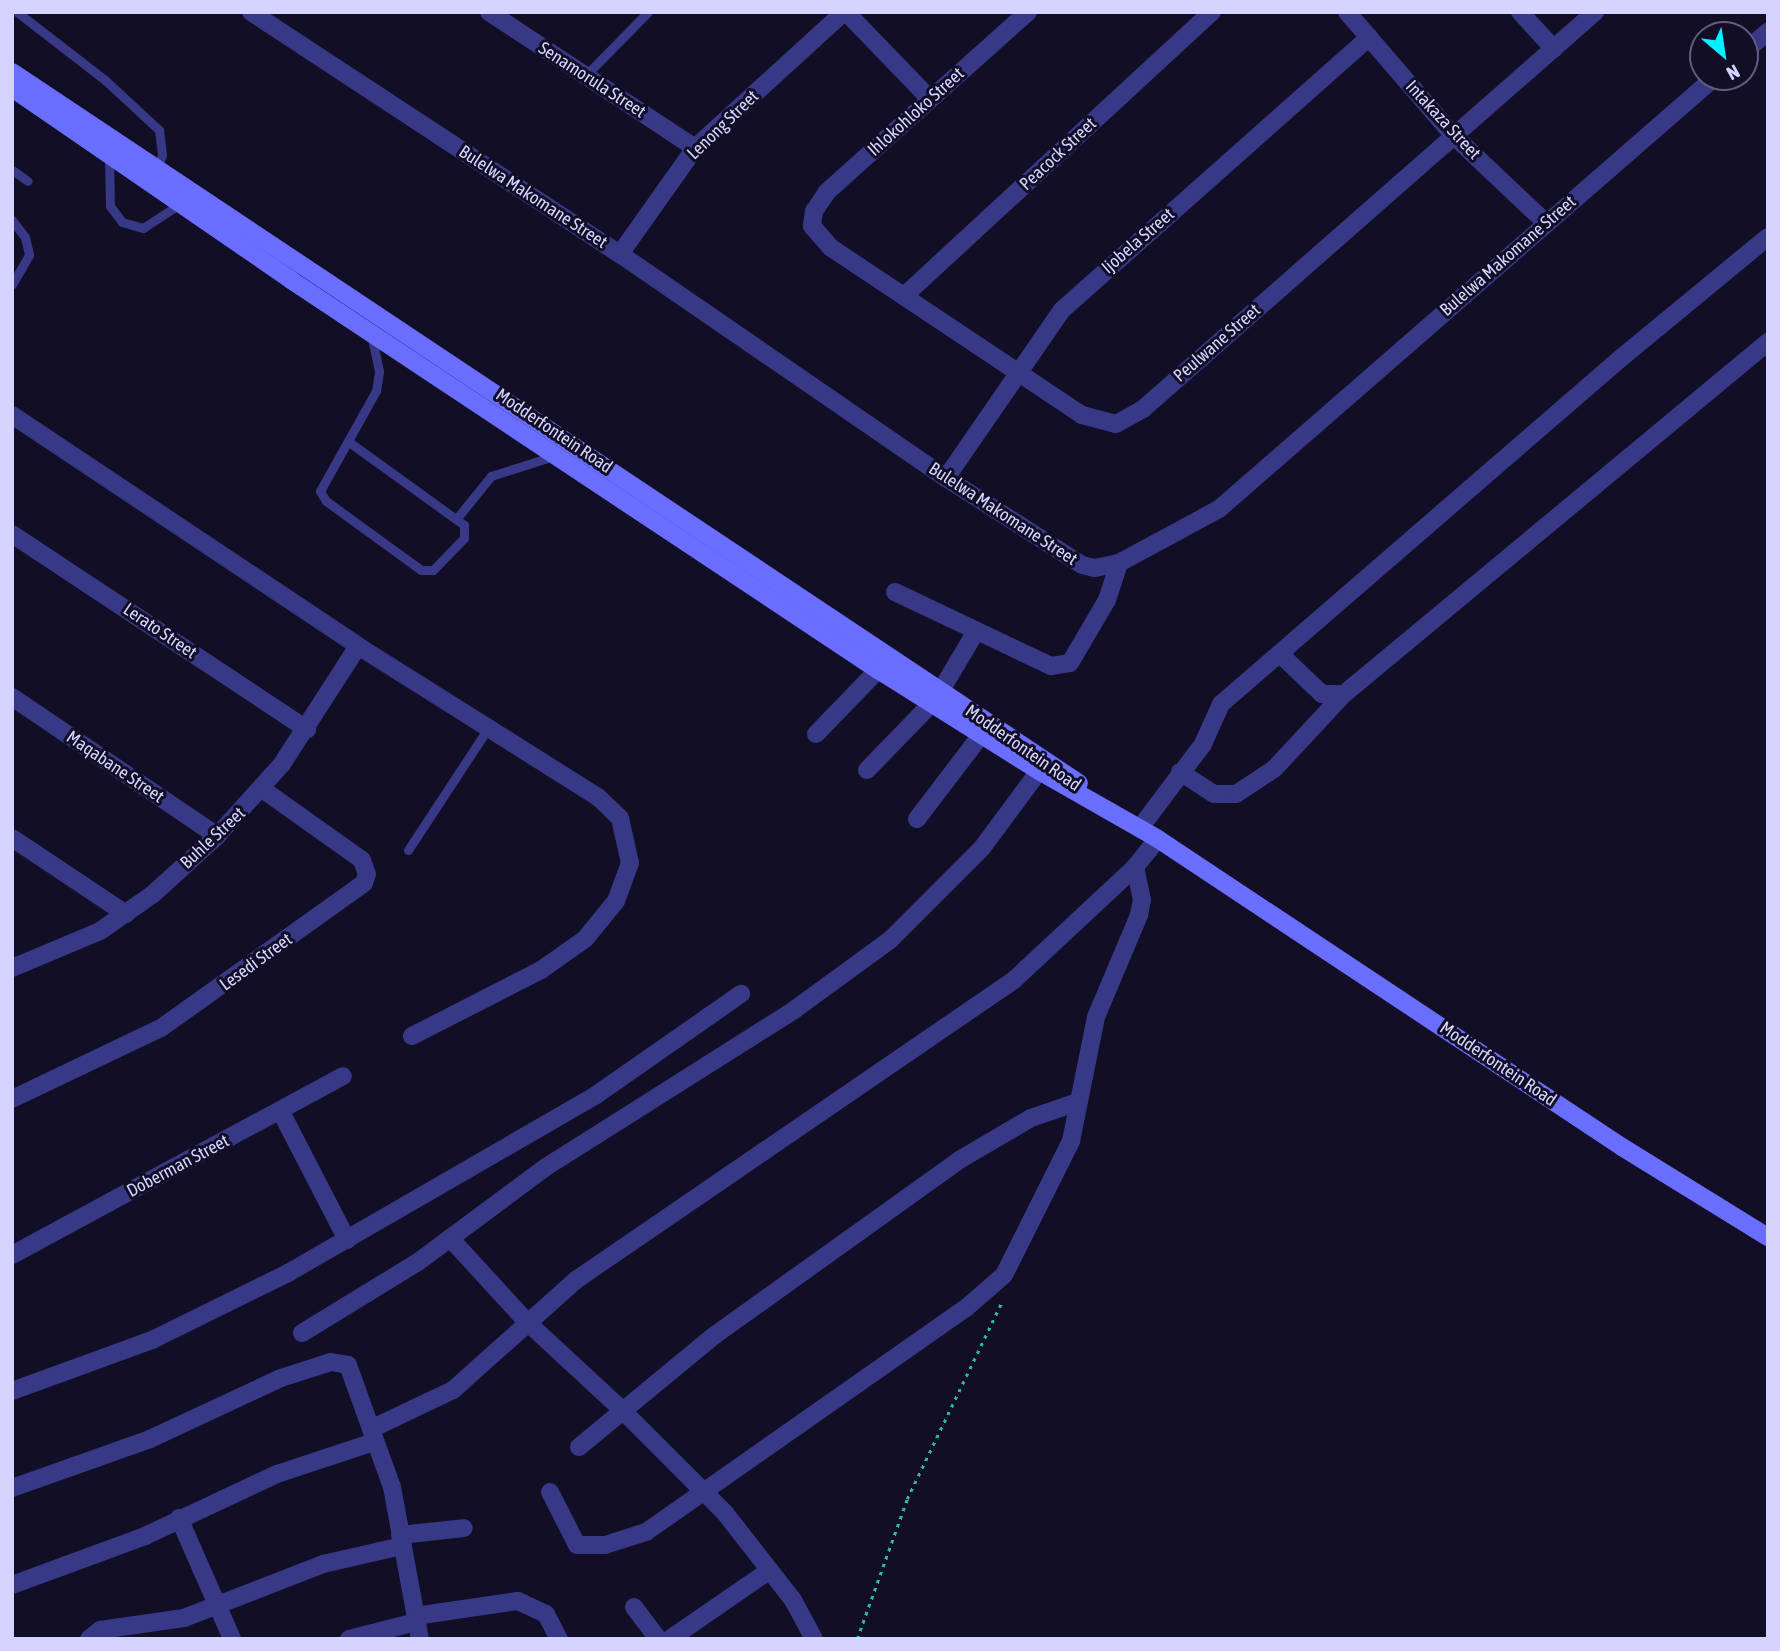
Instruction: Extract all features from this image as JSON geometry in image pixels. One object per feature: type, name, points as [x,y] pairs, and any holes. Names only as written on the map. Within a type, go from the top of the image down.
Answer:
[{"type":"main road","name":"Modderfontein Road","points":[[12,72],[850,628],[981,735],[1039,771],[1090,796],[1158,839],[1622,1147],[1768,1237]]},
{"type":"main road","name":"Modderfontein Road","points":[[12,88],[370,332],[878,670],[936,697],[1061,769],[1090,796]]},
{"type":"street","name":"Bulelwa Makomane Street","points":[[251,12],[620,254],[946,478],[1082,565],[1094,568],[1119,562],[1184,530],[1237,494],[1545,222],[1699,91]]},
{"type":"street","name":"Senamorula Street","points":[[489,12],[695,148]]},
{"type":"street","name":"Lenong Street","points":[[620,254],[695,148],[845,12]]},
{"type":"street","points":[[845,12],[930,99]]},
{"type":"street","name":"Ihlokohloko Street","points":[[812,219],[827,192],[1028,12]]},
{"type":"street","name":"Peacock Street","points":[[904,296],[1212,12]]},
{"type":"street","name":"Intakaza Street","points":[[1347,12],[1453,135],[1545,222]]},
{"type":"street","points":[[1520,12],[1554,49]]},
{"type":"street","name":"Peulwane Street","points":[[812,219],[821,240],[904,296],[1099,423],[1116,424],[1130,418],[1595,12]]},
{"type":"street","name":"Ijobela Street","points":[[946,478],[1018,370],[1080,292],[1369,37]]},
{"type":"street","points":[[1140,828],[1203,744],[1221,704],[1281,655],[1621,358],[1768,237]]},
{"type":"street","points":[[1180,772],[1214,794],[1236,794],[1274,769],[1344,694],[1768,342]]},
{"type":"street","points":[[12,415],[358,646],[598,797],[621,818],[627,832],[631,863],[624,883],[603,919],[585,939],[541,971],[412,1036]]},
{"type":"street","name":"Lerato Street","points":[[12,534],[307,729]]},
{"type":"street","points":[[895,592],[975,633],[1051,666],[1070,663],[1107,600],[1119,562]]},
{"type":"street","points":[[867,770],[936,697],[975,633]]},
{"type":"street","name":"Buhle Street","points":[[12,968],[65,948],[127,914],[217,836],[262,789],[307,729],[358,646]]},
{"type":"street","points":[[1281,655],[1322,694],[1344,694]]},
{"type":"street","points":[[816,734],[878,670]]},
{"type":"street","name":"Maqabane Street","points":[[12,697],[217,836]]},
{"type":"street","points":[[917,819],[981,735]]},
{"type":"street","points":[[302,1333],[450,1238],[546,1167],[794,1010],[890,940],[982,848],[1039,771]]},
{"type":"street","name":"Lesedi Street","points":[[12,1099],[161,1028],[363,883],[367,874],[362,860],[262,789]]},
{"type":"street","points":[[12,838],[127,914]]},
{"type":"street","points":[[12,1585],[110,1550],[276,1474],[373,1436],[453,1390],[509,1344],[526,1321],[576,1280],[1014,981],[1135,867],[1158,839]]},
{"type":"street","points":[[550,1492],[572,1539],[593,1547],[646,1532],[966,1308],[1004,1275],[1063,1163],[1096,1017],[1139,915],[1142,900],[1135,867]]},
{"type":"street","points":[[12,1391],[152,1340],[222,1308],[347,1240],[596,1095],[740,993]]},
{"type":"street","name":"Doberman Street","points":[[12,1255],[281,1112],[343,1076]]},
{"type":"street","points":[[579,1447],[622,1410],[788,1282],[961,1159],[1031,1118],[1078,1102]]},
{"type":"street","points":[[281,1112],[347,1240]]},
{"type":"street","points":[[450,1238],[526,1321],[622,1410],[703,1492],[770,1570],[814,1639]]},
{"type":"street","points":[[12,1488],[114,1453],[259,1387],[331,1362],[348,1365],[392,1487],[417,1625]]},
{"type":"street","points":[[179,1518],[232,1639]]},
{"type":"street","points":[[89,1639],[100,1630],[171,1622],[323,1564],[401,1541],[464,1528]]},
{"type":"street","points":[[670,1639],[770,1570]]},
{"type":"street","points":[[349,1639],[518,1601],[546,1614],[559,1639]]},
{"type":"street","points":[[634,1607],[658,1639]]},
{"type":"lane","points":[[17,12],[105,80],[159,130],[162,155],[157,168]]},
{"type":"lane","points":[[586,75],[648,12]]},
{"type":"lane","points":[[109,154],[110,206],[122,222],[143,228],[180,204]]},
{"type":"lane","points":[[12,170],[28,181]]},
{"type":"lane","points":[[12,220],[25,237],[29,255],[12,284]]},
{"type":"lane","points":[[349,442],[457,518],[466,529],[464,538],[433,570],[421,570],[322,496],[320,486],[349,442],[376,391],[378,356],[370,332]]},
{"type":"lane","points":[[457,518],[491,476],[555,455]]},
{"type":"lane","points":[[408,850],[488,728]]},
{"type":"path","points":[[858,1639],[907,1499],[1001,1305],[1004,1275]]}]
